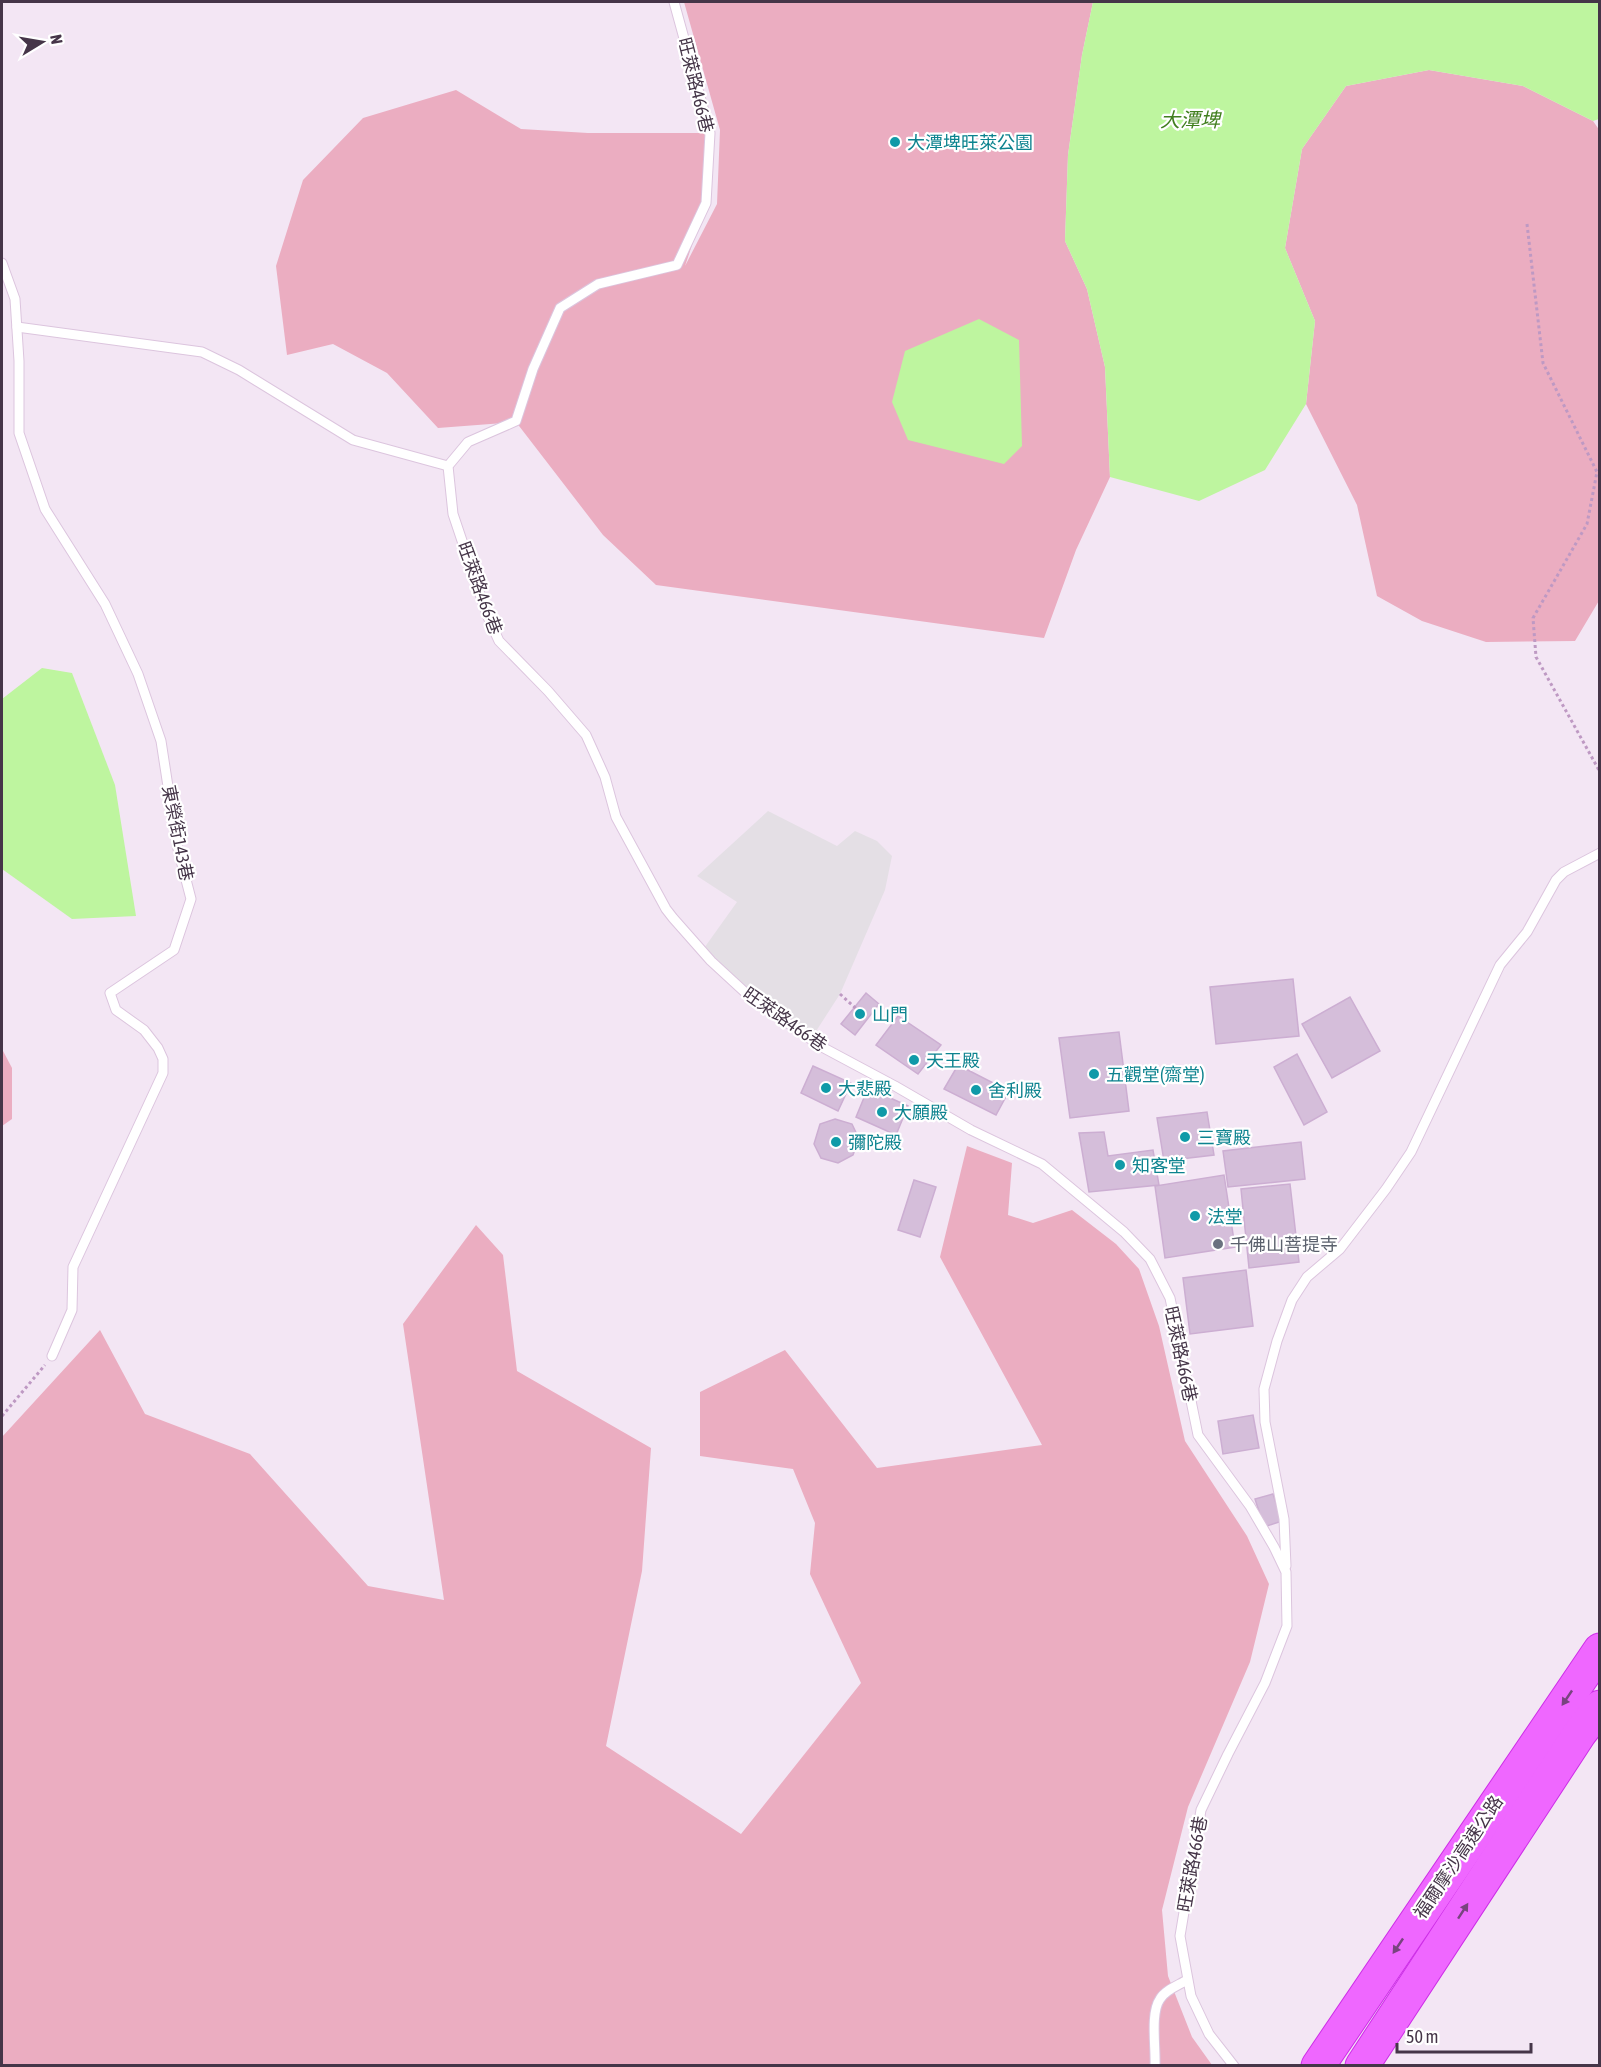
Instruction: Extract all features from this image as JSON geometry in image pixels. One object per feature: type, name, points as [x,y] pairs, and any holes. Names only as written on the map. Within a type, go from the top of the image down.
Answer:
[{"type":"highway","name":"福爾摩沙高速公路","points":[[1318,2066],[1599,1650]]},
{"type":"highway","name":"福爾摩沙高速公路","points":[[1362,2066],[1599,1707]]},
{"type":"lane","name":"旺萊路466巷","points":[[674,2],[710,133],[706,203],[677,265],[598,284],[560,308],[533,369],[516,422],[468,442],[448,466],[453,514],[487,615],[499,641],[548,691],[586,735],[605,777],[616,817],[666,909],[711,961],[749,996],[822,1047],[971,1130],[1042,1164],[1124,1232],[1150,1259],[1170,1298],[1198,1435],[1250,1506],[1275,1547],[1286,1572],[1287,1626],[1265,1683],[1201,1810],[1180,1935],[1191,1996],[1209,2034],[1234,2066]]},
{"type":"lane","name":"東榮街143巷","points":[[2,263],[15,299],[19,433],[45,509],[105,604],[138,674],[161,741],[177,845],[191,900],[174,950],[110,993],[116,1010],[144,1030],[158,1048],[163,1059],[163,1073],[73,1267],[72,1310],[52,1356]]},
{"type":"lane","points":[[17,327],[202,352],[239,370],[353,440],[448,466]]},
{"type":"lane","points":[[1286,1572],[1284,1520],[1265,1422],[1264,1389],[1277,1341],[1292,1300],[1307,1277],[1340,1249],[1411,1152],[1500,965],[1527,932],[1556,880],[1564,872],[1599,853]]},
{"type":"lane","points":[[1155,2066],[1154,2019],[1159,1999],[1187,1980]]},
{"type":"path","points":[[1527,224],[1543,363],[1597,472],[1587,524],[1533,618],[1536,657],[1599,772]]},
{"type":"path","points":[[840,994],[860,1012]]},
{"type":"path","points":[[2,1416],[52,1356]]},
{"type":"shaded area","points":[[684,2],[1093,2],[1082,55],[1068,155],[1065,241],[1087,289],[1105,367],[1110,477],[1076,550],[1044,638],[656,585],[603,535],[516,422],[438,428],[387,373],[333,344],[287,355],[276,266],[303,180],[363,118],[456,90],[521,129],[588,133],[710,133],[706,203],[685,266],[717,204],[720,130]]},
{"type":"shaded area","points":[[1429,70],[1523,86],[1593,121],[1600,131],[1600,599],[1575,641],[1486,642],[1422,621],[1377,596],[1357,505],[1306,404],[1315,321],[1285,248],[1302,149],[1346,86]]},
{"type":"shaded area","points":[[768,811],[837,846],[855,831],[877,841],[892,856],[885,890],[840,994],[811,1039],[702,951],[737,902],[697,876]]},
{"type":"shaded area","points":[[2,1049],[12,1068],[12,1119],[2,1126]]},
{"type":"shaded area","points":[[967,1146],[1012,1163],[1008,1215],[1033,1223],[1072,1210],[1116,1244],[1139,1269],[1159,1326],[1185,1441],[1247,1536],[1269,1584],[1250,1662],[1188,1807],[1162,1910],[1168,1976],[1192,2037],[1212,2065],[2,2065],[2,1437],[100,1330],[145,1414],[250,1454],[368,1586],[444,1600],[403,1324],[476,1225],[503,1255],[517,1371],[651,1448],[642,1571],[606,1746],[741,1834],[861,1683],[810,1574],[815,1523],[793,1469],[700,1456],[700,1392],[785,1350],[877,1468],[1042,1445],[940,1257]]},
{"type":"water","name":"大潭埤","points":[[1093,2],[1599,2],[1599,119],[1593,121],[1523,86],[1429,70],[1346,86],[1302,149],[1285,248],[1315,321],[1306,404],[1265,470],[1199,501],[1110,477],[1105,367],[1087,289],[1065,241],[1068,155],[1082,55]]},
{"type":"water","points":[[979,319],[1019,340],[1022,446],[1004,464],[908,440],[892,402],[905,351]]},
{"type":"water","points":[[42,668],[72,673],[115,785],[136,916],[72,919],[2,869],[2,699]]},
{"type":"building","points":[[1293,979],[1299,1036],[1216,1044],[1210,987]]},
{"type":"building","name":"山門","points":[[866,993],[879,1004],[855,1035],[841,1024]]},
{"type":"building","points":[[1350,997],[1380,1051],[1332,1078],[1302,1024]]},
{"type":"building","name":"天王殿","points":[[898,1016],[941,1045],[918,1074],[876,1045]]},
{"type":"building","name":"五觀堂(齋堂)","points":[[1119,1032],[1129,1111],[1070,1118],[1059,1038]]},
{"type":"building","points":[[1297,1054],[1327,1112],[1304,1125],[1274,1067]]},
{"type":"building","name":"舍利殿","points":[[958,1065],[1009,1091],[996,1115],[944,1089]]},
{"type":"building","name":"大悲殿","points":[[813,1066],[851,1083],[838,1111],[801,1093]]},
{"type":"building","name":"大願殿","points":[[868,1088],[908,1106],[896,1135],[856,1117]]},
{"type":"building","name":"三寶殿","points":[[1207,1112],[1214,1155],[1164,1161],[1157,1118]]},
{"type":"building","name":"彌陀殿","points":[[835,1119],[852,1124],[859,1139],[853,1155],[838,1163],[821,1158],[814,1144],[820,1124]]},
{"type":"building","name":"知客堂","points":[[1104,1132],[1108,1156],[1153,1150],[1159,1185],[1089,1192],[1079,1133]]},
{"type":"building","points":[[1301,1142],[1305,1179],[1228,1187],[1223,1151]]},
{"type":"building","name":"法堂","points":[[1224,1175],[1235,1247],[1165,1258],[1155,1186]]},
{"type":"building","points":[[914,1180],[936,1187],[920,1237],[898,1230]]},
{"type":"building","points":[[1290,1184],[1299,1262],[1249,1268],[1241,1189]]},
{"type":"building","points":[[1246,1270],[1253,1326],[1190,1334],[1183,1278]]},
{"type":"building","points":[[1253,1415],[1259,1448],[1223,1454],[1218,1421]]},
{"type":"building","points":[[1273,1494],[1282,1521],[1264,1527],[1255,1499]]},
{"type":"place","name":"大潭埤旺萊公園","points":[[895,142]]},
{"type":"place","name":"山門","points":[[860,1014]]},
{"type":"place","name":"天王殿","points":[[914,1060]]},
{"type":"place","name":"五觀堂(齋堂)","points":[[1094,1074]]},
{"type":"place","name":"大悲殿","points":[[826,1088]]},
{"type":"place","name":"舍利殿","points":[[976,1090]]},
{"type":"place","name":"大願殿","points":[[882,1112]]},
{"type":"place","name":"三寶殿","points":[[1185,1137]]},
{"type":"place","name":"彌陀殿","points":[[836,1142]]},
{"type":"place","name":"知客堂","points":[[1120,1165]]},
{"type":"place","name":"法堂","points":[[1195,1216]]},
{"type":"place","name":"千佛山菩提寺","points":[[1218,1244]]}]
